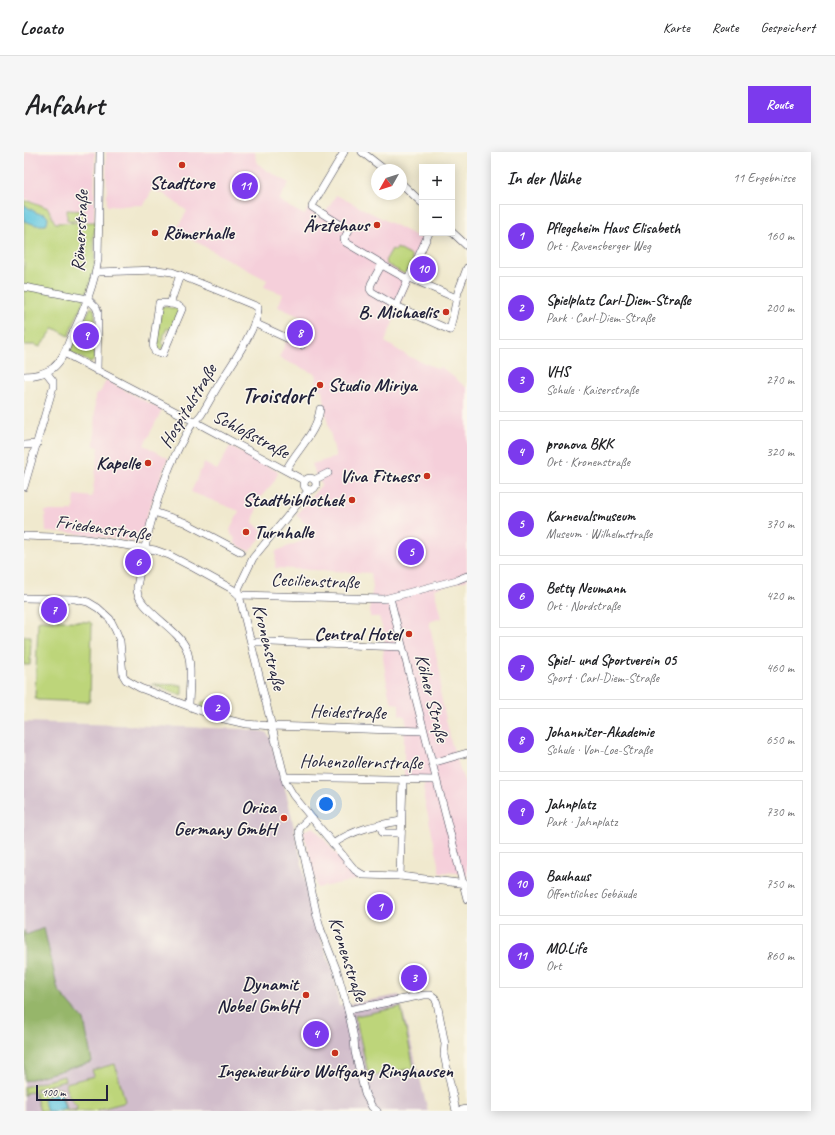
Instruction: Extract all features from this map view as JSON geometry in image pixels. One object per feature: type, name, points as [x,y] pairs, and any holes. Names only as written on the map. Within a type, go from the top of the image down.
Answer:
[{"type":"street","name":"Römerstraße","points":[[46,372],[57,364],[64,353],[88,299],[96,272],[99,244],[100,152]]},
{"type":"street","points":[[344,152],[312,207],[349,230],[344,239],[345,242],[408,278],[456,298]]},
{"type":"street","points":[[362,152],[377,164]]},
{"type":"street","points":[[407,189],[419,200]]},
{"type":"street","points":[[455,235],[467,246]]},
{"type":"street","points":[[396,306],[428,236]]},
{"type":"street","points":[[382,264],[371,284],[370,289],[372,292],[396,306],[450,330],[456,298],[467,268]]},
{"type":"street","points":[[96,272],[156,270],[180,275],[170,304]]},
{"type":"street","name":"Hospitalstraße","points":[[180,275],[258,307],[258,314],[236,358],[202,414],[188,429],[160,491],[144,548],[136,591],[138,597],[177,634],[185,646],[189,661],[189,706]]},
{"type":"street","points":[[24,288],[88,299],[96,307],[98,312],[97,371]]},
{"type":"street","points":[[161,303],[170,304],[181,307],[182,312],[162,354],[160,354],[154,351],[153,345],[158,305],[161,303]]},
{"type":"street","points":[[254,323],[302,345]]},
{"type":"street","name":"Schloßstraße","points":[[64,353],[305,481]]},
{"type":"street","points":[[24,376],[38,375],[46,372],[53,381],[53,387],[24,487]]},
{"type":"street","points":[[286,470],[314,428],[319,417],[320,409]]},
{"type":"street","points":[[24,445],[37,444]]},
{"type":"street","points":[[310,490],[305,487],[305,481],[310,478],[314,480],[328,473]]},
{"type":"street","points":[[239,595],[239,587],[253,558],[310,490],[314,488],[316,484],[314,480]]},
{"type":"street","points":[[154,512],[184,522],[241,552]]},
{"type":"street","name":"Friedensstraße","points":[[24,536],[80,538],[155,550],[176,559],[219,582],[239,595]]},
{"type":"street","name":"Cecilienstraße","points":[[239,595],[384,599],[467,576]]},
{"type":"street","name":"Kronenstraße","points":[[239,595],[252,642],[284,777],[293,795],[310,817],[359,873],[400,876],[465,884]]},
{"type":"street","name":"Heidestraße","points":[[24,598],[75,598],[88,602],[108,616],[116,632],[120,641],[123,675],[126,680],[140,688],[230,721],[272,726],[423,731]]},
{"type":"street","name":"Kölner Straße","points":[[390,598],[423,731],[465,884],[467,899]]},
{"type":"street","points":[[252,642],[402,647]]},
{"type":"street","points":[[432,763],[467,753]]},
{"type":"street","name":"Hohenzollernstraße","points":[[284,777],[436,780]]},
{"type":"street","points":[[400,876],[403,779]]},
{"type":"street","name":"Kronenstraße","points":[[310,817],[300,827],[300,840],[321,930],[335,965],[348,1010],[354,1038],[355,1052],[365,1094],[372,1106],[377,1111]]},
{"type":"street","points":[[333,844],[350,834],[380,825],[401,821]]},
{"type":"street","points":[[380,825],[383,833],[401,833]]},
{"type":"street","points":[[348,1010],[427,995],[434,997],[437,1002],[445,1044],[444,1055],[456,1111],[467,1109]]},
{"type":"shaded area","points":[[25,152],[95,152],[94,221],[53,222],[46,207],[29,201],[29,199],[24,199]]},
{"type":"shaded area","points":[[106,152],[255,152],[256,161],[263,168],[289,183],[279,200],[295,210],[305,215],[308,208],[323,217],[336,195],[428,242],[405,292],[385,342],[408,356],[439,369],[440,366],[467,388],[467,580],[434,589],[441,618],[429,622],[441,677],[440,692],[451,742],[467,790],[467,877],[457,873],[439,872],[439,864],[424,798],[425,778],[404,777],[404,734],[407,727],[405,716],[399,715],[399,704],[392,703],[388,691],[383,657],[385,636],[379,617],[370,617],[370,603],[373,587],[371,573],[275,568],[276,551],[302,541],[308,526],[296,515],[322,484],[316,476],[312,464],[336,457],[326,415],[323,390],[318,389],[315,374],[279,358],[286,342],[292,337],[301,317],[278,307],[283,294],[264,287],[267,280],[176,230],[187,211],[161,192],[159,193],[156,191],[154,187],[144,205],[107,206]]},
{"type":"shaded area","points":[[106,380],[162,410],[144,445],[168,458],[148,512],[140,542],[71,533],[46,532],[45,511],[73,511],[75,495],[92,497],[99,447],[94,446],[95,395],[101,391]]},
{"type":"shaded area","points":[[230,446],[279,472],[273,483],[259,499],[253,522],[263,532],[259,537],[261,538],[249,551],[235,544],[234,537],[232,536],[230,530],[239,511],[191,492],[204,463],[217,470]]},
{"type":"shaded area","points":[[24,722],[244,729],[266,732],[270,738],[287,796],[315,923],[332,969],[338,994],[339,1006],[399,995],[428,1111],[24,1111]]},
{"type":"shaded area","points":[[314,827],[356,877],[356,880],[317,888],[303,832]]},
{"type":"green space","points":[[24,201],[33,202],[48,208],[55,223],[97,222],[93,237],[95,254],[94,272],[69,336],[54,328],[40,347],[35,345],[24,345]]},
{"type":"green space","points":[[67,210],[84,211],[83,221],[67,220]]},
{"type":"green space","points":[[397,248],[412,256],[411,259],[414,261],[406,275],[386,264],[387,263],[385,261],[392,249],[395,251]]},
{"type":"green space","points":[[162,306],[178,309],[179,311],[171,331],[167,328],[161,343],[164,346],[160,351],[155,347]]},
{"type":"green space","points":[[91,307],[94,309],[95,314],[94,360],[90,362],[72,353],[70,350]]},
{"type":"green space","points":[[40,620],[90,622],[92,624],[90,700],[87,702],[37,700],[35,698],[38,622]]},
{"type":"green space","points":[[24,636],[31,636],[30,665],[24,665]]},
{"type":"green space","points":[[152,684],[182,685],[182,696]]},
{"type":"green space","points":[[216,699],[229,703],[233,718],[201,707],[202,702]]},
{"type":"green space","points":[[44,928],[58,990],[84,1020],[92,1062],[24,1081],[24,930],[26,935]]},
{"type":"green space","points":[[401,1007],[414,1068],[369,1077],[355,1016]]},
{"type":"green space","points":[[115,1064],[125,1101],[123,1103],[93,1111],[40,1111],[34,1091],[26,1093],[24,1096],[24,1087],[64,1076],[65,1081],[36,1089],[37,1093],[56,1088],[61,1089],[66,1109],[76,1110],[77,1106],[69,1096],[66,1083],[94,1076],[92,1070]]},
{"type":"water","points":[[24,205],[37,213],[45,214],[48,218],[47,223],[45,225],[36,225],[24,221]]},
{"type":"water","points":[[60,1092],[65,1108],[47,1111],[43,1098]]},
{"type":"place","name":"Stadttore","points":[[182,165]]},
{"type":"place","name":"MO.Life","points":[[245,186]]},
{"type":"place","name":"Ärztehaus","points":[[377,225]]},
{"type":"place","name":"Römerhalle","points":[[155,233]]},
{"type":"place","name":"Bauhaus","points":[[423,269]]},
{"type":"place","name":"B. Michaelis","points":[[446,312]]},
{"type":"place","name":"Johanniter-Akademie","points":[[300,333]]},
{"type":"place","name":"Jahnplatz","points":[[86,336]]},
{"type":"place","name":"Studio Miriya","points":[[320,385]]},
{"type":"place","name":"Kapelle","points":[[148,463]]},
{"type":"place","name":"Viva Fitness","points":[[427,476]]},
{"type":"place","name":"Stadtbibliothek","points":[[352,500]]},
{"type":"place","name":"Turnhalle","points":[[246,532]]},
{"type":"place","name":"Karnevalsmuseum","points":[[411,552]]},
{"type":"place","name":"Betty Neumann","points":[[138,562]]},
{"type":"place","name":"Spiel- und Sportverein 05","points":[[54,610]]},
{"type":"place","name":"Central Hotel","points":[[409,634]]},
{"type":"place","name":"Spielplatz Carl-Diem-Straße","points":[[217,708]]},
{"type":"place","name":"Orica Germany GmbH","points":[[284,818]]},
{"type":"place","name":"Pflegeheim Haus Elisabeth","points":[[380,907]]},
{"type":"place","name":"VHS","points":[[414,978]]},
{"type":"place","name":"Dynamit Nobel GmbH","points":[[306,995]]},
{"type":"place","name":"pronova BKK","points":[[316,1034]]},
{"type":"place","name":"Ingenieurbüro Wolfgang Ringhausen","points":[[335,1053]]},
{"type":"district","name":"Troisdorf","points":[[277,395]]}]
